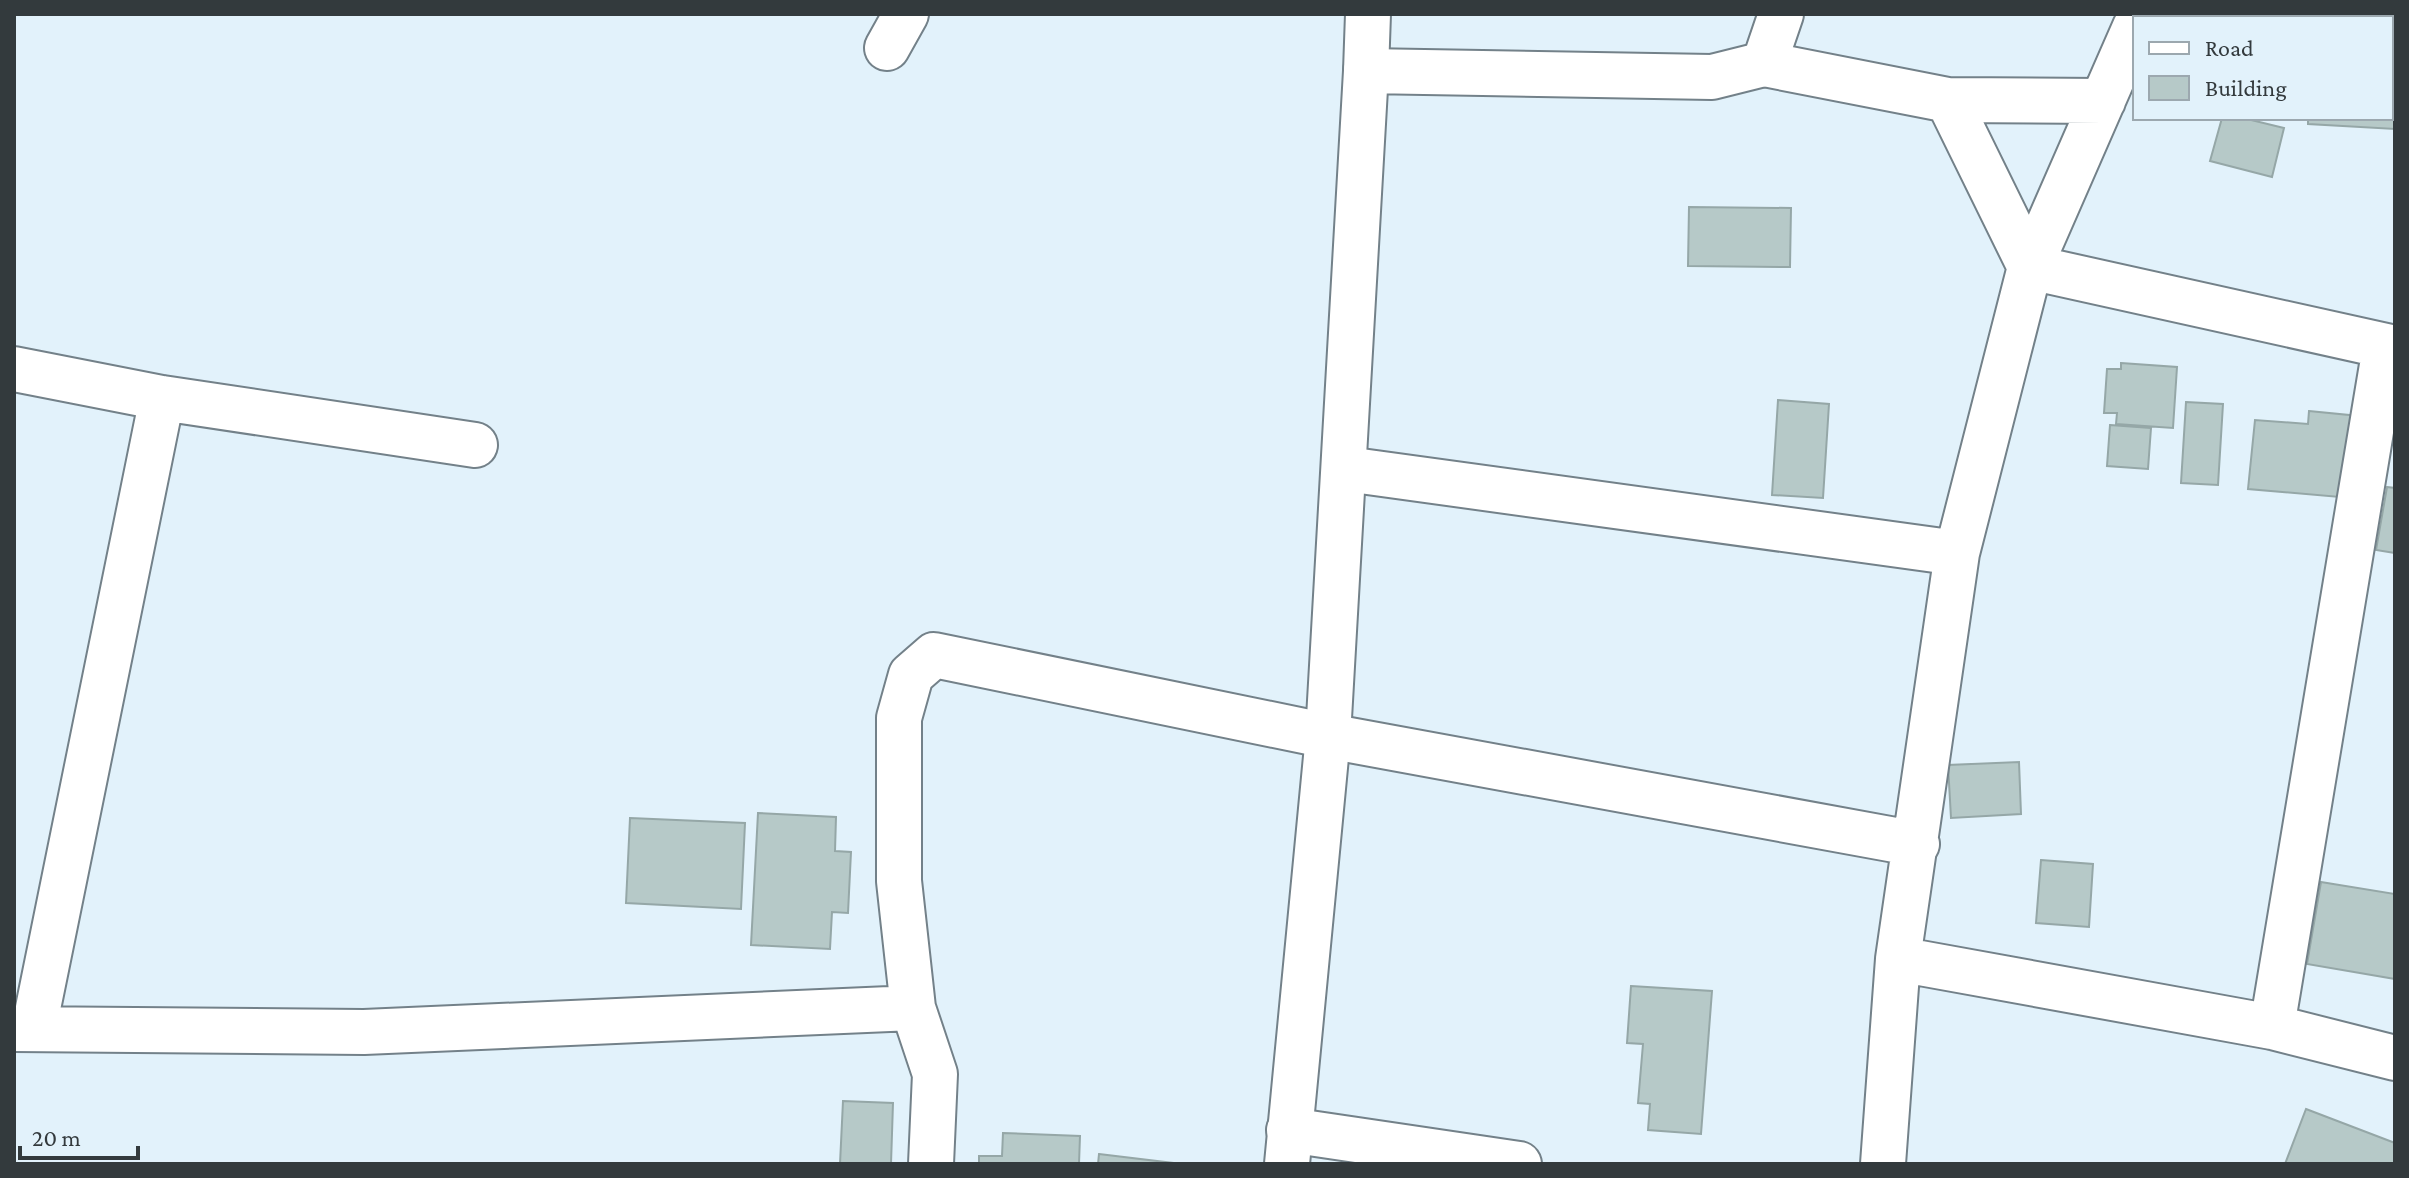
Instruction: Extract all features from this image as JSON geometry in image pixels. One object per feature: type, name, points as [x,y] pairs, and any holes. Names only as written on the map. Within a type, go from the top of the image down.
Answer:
[{"type":"street","points":[[1368,14],[1346,469],[1328,736],[1288,1147],[1519,1164]]},
{"type":"street","points":[[1764,64],[1781,14]]},
{"type":"street","points":[[1883,1164],[1898,959],[1957,553],[2030,267],[2133,32]]},
{"type":"street","points":[[1366,71],[1712,77],[1764,64],[1948,100],[2103,101]]},
{"type":"street","points":[[1948,100],[2030,267]]},
{"type":"street","points":[[2030,267],[2390,347],[2272,1027]]},
{"type":"street","points":[[14,369],[162,398],[475,445]]},
{"type":"street","points":[[162,398],[24,1029],[364,1032],[913,1008]]},
{"type":"street","points":[[1346,469],[1957,553]]},
{"type":"street","points":[[931,1164],[935,1074],[913,1008],[899,881],[899,718],[911,675],[934,655],[1328,736],[1917,844]]},
{"type":"street","points":[[1898,959],[2272,1027],[2395,1058]]},
{"type":"building","points":[[2395,81],[2395,129],[2308,124],[2308,120],[2393,120]]},
{"type":"building","points":[[2221,120],[2251,120],[2284,128],[2272,177],[2210,161]]},
{"type":"building","points":[[1689,207],[1791,208],[1790,267],[1688,266]]},
{"type":"building","points":[[2121,363],[2177,367],[2173,428],[2116,424],[2117,413],[2104,413],[2107,369],[2121,369]]},
{"type":"building","points":[[1778,400],[1829,404],[1823,498],[1772,495]]},
{"type":"building","points":[[2186,402],[2223,404],[2218,485],[2181,483]]},
{"type":"building","points":[[2309,411],[2359,416],[2351,498],[2248,489],[2255,420],[2308,424]]},
{"type":"building","points":[[2110,425],[2151,428],[2148,469],[2107,466]]},
{"type":"building","points":[[2387,487],[2395,488],[2395,553],[2376,550]]},
{"type":"building","points":[[2019,762],[2021,814],[1951,818],[1948,765]]},
{"type":"building","points":[[758,813],[836,817],[835,851],[851,852],[848,913],[832,912],[830,949],[751,945]]},
{"type":"building","points":[[630,818],[745,823],[741,909],[626,903]]},
{"type":"building","points":[[2041,860],[2093,864],[2089,927],[2036,923]]},
{"type":"building","points":[[2321,882],[2395,894],[2395,979],[2307,964]]},
{"type":"building","points":[[1631,986],[1712,991],[1701,1134],[1648,1130],[1650,1104],[1638,1103],[1643,1044],[1627,1043]]},
{"type":"building","points":[[843,1101],[893,1103],[891,1164],[840,1164]]},
{"type":"building","points":[[2306,1109],[2395,1143],[2395,1164],[2285,1164]]},
{"type":"building","points":[[1003,1133],[1080,1136],[1079,1164],[979,1164],[979,1156],[1002,1156]]},
{"type":"building","points":[[1099,1154],[1173,1163],[1173,1164],[1098,1164]]}]
